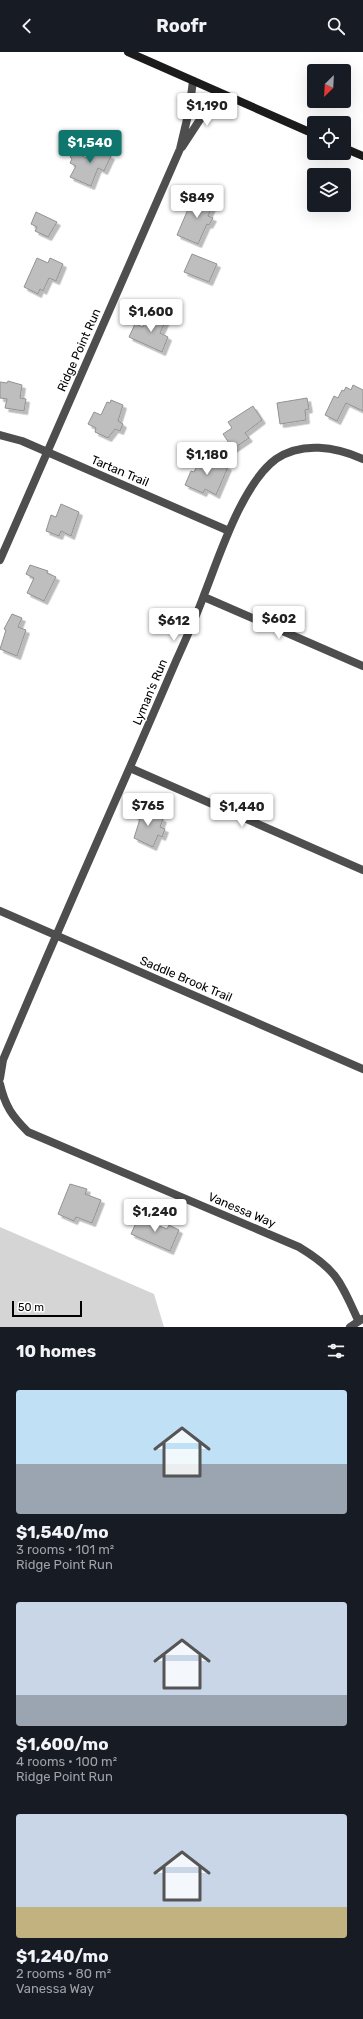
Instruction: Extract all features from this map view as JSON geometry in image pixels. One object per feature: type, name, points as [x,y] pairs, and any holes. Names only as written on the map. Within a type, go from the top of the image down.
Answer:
[{"type":"street","points":[[128,52],[307,131]]},
{"type":"street","name":"Ridge Point Run","points":[[0,560],[180,149],[189,111],[193,81]]},
{"type":"street","name":"Ridge Point Run","points":[[180,149],[192,134],[218,92]]},
{"type":"street","points":[[351,151],[363,156]]},
{"type":"street","name":"Tartan Trail","points":[[0,435],[22,441],[229,531]]},
{"type":"street","name":"Lyman's Run","points":[[55,936],[204,597],[229,531],[252,489],[263,472],[277,459],[300,448],[346,451],[363,459]]},
{"type":"street","points":[[204,597],[363,666]]},
{"type":"street","points":[[130,768],[363,870]]},
{"type":"street","name":"Saddle Brook Trail","points":[[0,911],[363,1069]]},
{"type":"street","points":[[0,1078],[3,1060],[55,936]]},
{"type":"street","name":"Vanessa Way","points":[[0,1084],[4,1101],[14,1118],[28,1132],[299,1247],[317,1258],[332,1270],[342,1283],[361,1320]]},
{"type":"street","points":[[350,1327],[361,1320]]},
{"type":"shaded area","points":[[0,1227],[154,1294],[164,1327],[0,1327]]},
{"type":"building","points":[[93,142],[108,148],[105,153],[111,156],[104,171],[98,168],[91,186],[70,177],[76,166],[70,163],[72,159],[70,157],[74,151],[86,158]]},
{"type":"building","points":[[198,192],[215,200],[208,216],[213,218],[209,225],[207,224],[198,244],[177,235],[189,207],[191,208]]},
{"type":"building","points":[[36,212],[57,222],[48,237],[35,231],[37,227],[31,224]]},
{"type":"building","points":[[192,254],[217,264],[209,282],[184,272]]},
{"type":"building","points":[[37,258],[48,263],[50,258],[63,264],[56,281],[49,278],[43,291],[40,289],[38,294],[24,287]]},
{"type":"building","points":[[152,313],[166,320],[160,333],[168,337],[162,352],[129,337],[135,324],[143,327],[147,318],[149,320]]},
{"type":"building","points":[[8,381],[22,385],[20,398],[26,399],[24,411],[5,408],[7,399],[0,398],[0,382],[7,383]]},
{"type":"building","points":[[353,385],[363,390],[363,411],[346,403],[337,421],[325,415],[334,396],[338,398],[342,390],[344,391],[346,387],[351,390]]},
{"type":"building","points":[[307,398],[309,409],[305,410],[306,420],[280,424],[277,403]]},
{"type":"building","points":[[111,400],[123,405],[118,421],[123,424],[120,431],[115,429],[108,438],[95,432],[96,428],[88,424],[94,412],[101,415],[107,402],[110,403]]},
{"type":"building","points":[[253,406],[262,420],[245,433],[249,438],[233,449],[223,434],[232,428],[228,422]]},
{"type":"building","points":[[202,455],[228,467],[216,495],[205,489],[203,493],[185,485],[191,471],[194,472]]},
{"type":"building","points":[[61,504],[79,512],[71,536],[61,531],[59,536],[46,531],[51,515],[56,517]]},
{"type":"building","points":[[30,565],[48,571],[47,573],[56,577],[44,601],[27,593],[34,578],[26,574]]},
{"type":"building","points":[[12,614],[22,618],[18,627],[26,630],[17,656],[0,649],[6,630],[4,629]]},
{"type":"building","points":[[138,808],[145,811],[146,809],[163,819],[160,827],[165,829],[162,837],[158,835],[153,847],[134,838],[140,819],[134,816]]},
{"type":"building","points":[[70,1184],[87,1189],[85,1194],[101,1200],[92,1223],[76,1217],[74,1221],[58,1214]]},
{"type":"building","points":[[140,1214],[153,1220],[152,1223],[167,1229],[169,1225],[179,1230],[170,1251],[131,1234]]}]
